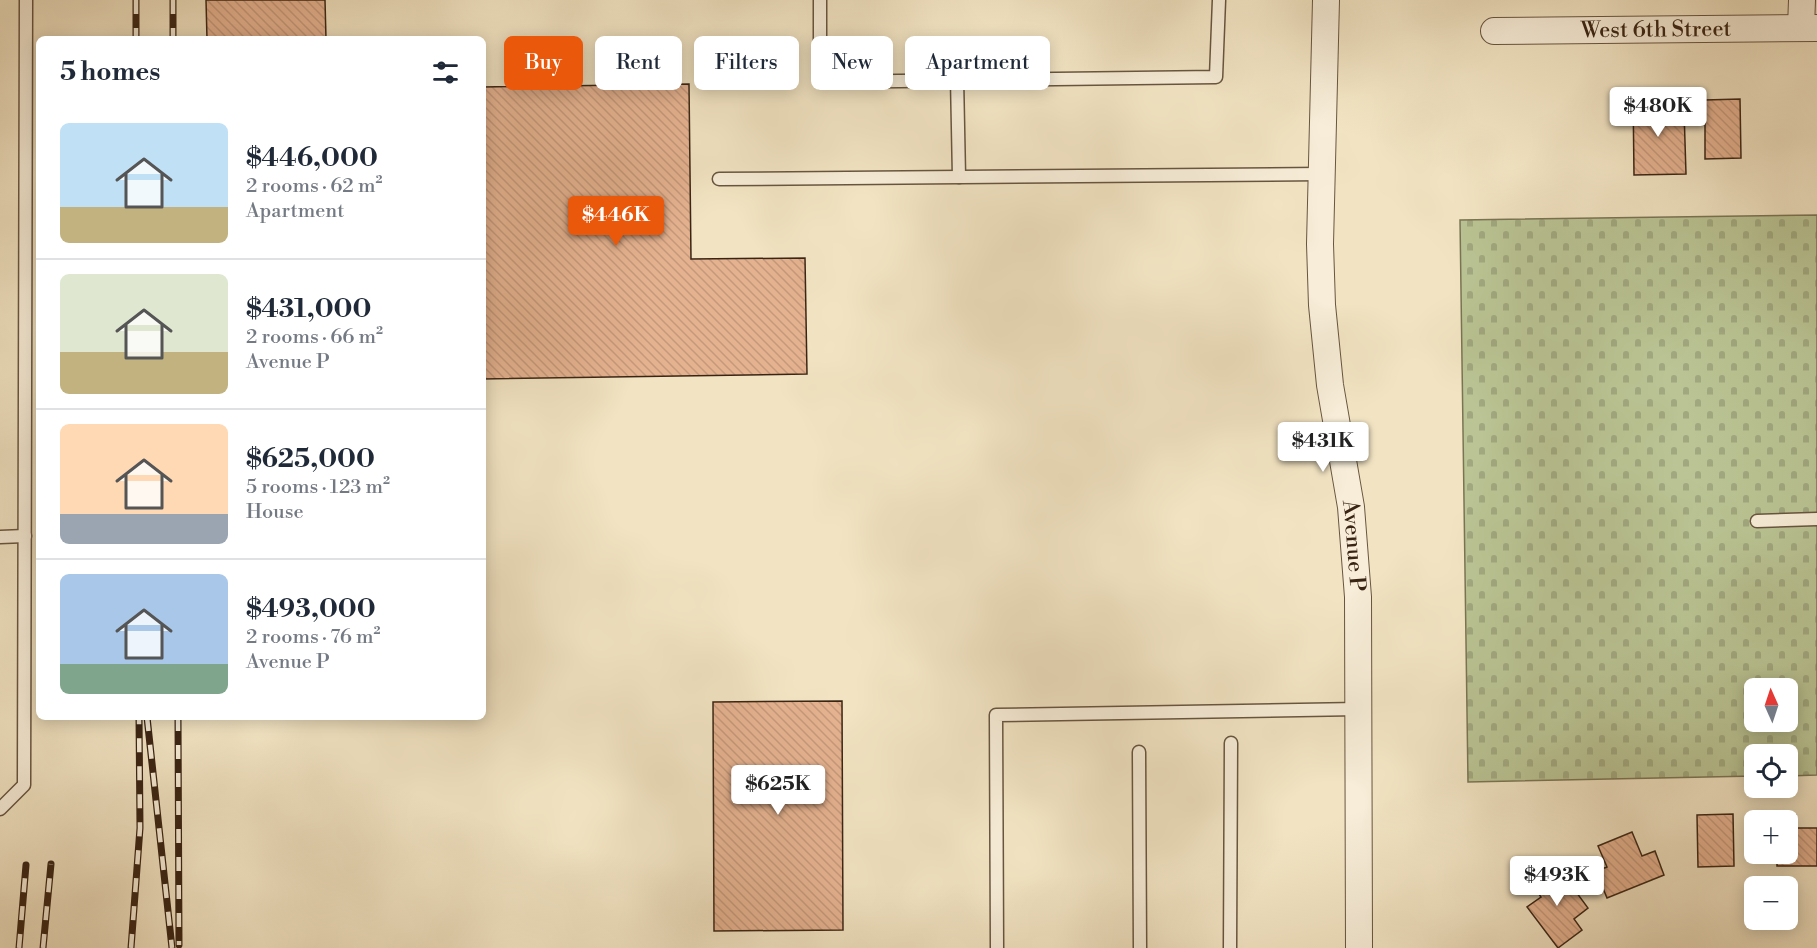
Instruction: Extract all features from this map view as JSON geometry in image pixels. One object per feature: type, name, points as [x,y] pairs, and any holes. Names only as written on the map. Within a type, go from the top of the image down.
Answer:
[{"type":"street","name":"Avenue P","points":[[1326,0],[1322,304],[1330,385],[1351,507],[1358,597],[1359,948]]},
{"type":"street","points":[[1802,0],[1809,28]]},
{"type":"street","name":"West 6th Street","points":[[1494,32],[1809,28]]},
{"type":"lane","points":[[0,809],[24,786],[26,0]]},
{"type":"lane","points":[[819,0],[820,82],[905,80]]},
{"type":"lane","points":[[1050,78],[1216,77],[1219,0]]},
{"type":"lane","points":[[957,90],[959,177]]},
{"type":"lane","points":[[719,179],[1322,174]]},
{"type":"lane","points":[[1757,521],[1817,519]]},
{"type":"lane","points":[[0,537],[25,536]]},
{"type":"lane","points":[[997,948],[996,715],[1358,709]]},
{"type":"lane","points":[[1230,948],[1231,743]]},
{"type":"lane","points":[[1139,752],[1140,948]]},
{"type":"green space","points":[[1817,215],[1817,775],[1798,776],[1798,744],[1744,744],[1744,776],[1468,782],[1460,220]]},
{"type":"building","points":[[206,0],[325,0],[326,36],[207,36]]},
{"type":"building","points":[[682,84],[689,84],[691,259],[805,258],[807,374],[486,379],[486,87],[504,87],[504,90],[583,90],[583,86],[595,85],[595,90],[682,90]]},
{"type":"building","points":[[1655,91],[1655,111],[1684,110],[1686,174],[1634,175],[1633,92]]},
{"type":"building","points":[[1740,99],[1741,158],[1705,159],[1705,100]]},
{"type":"building","points":[[842,701],[843,930],[714,931],[713,702]]},
{"type":"building","points":[[1733,814],[1734,866],[1698,867],[1697,815]]},
{"type":"building","points":[[1798,828],[1817,828],[1817,866],[1777,866],[1777,864],[1798,864]]},
{"type":"building","points":[[1632,832],[1642,856],[1655,851],[1664,875],[1607,898],[1596,871],[1607,867],[1598,846]]},
{"type":"building","points":[[1557,866],[1588,908],[1574,919],[1582,930],[1558,948],[1527,907],[1541,897],[1532,884]]},
{"type":"railway","points":[[136,0],[136,36]]},
{"type":"railway","points":[[173,0],[173,36]]},
{"type":"railway","points":[[131,948],[140,828],[139,720]]},
{"type":"railway","points":[[147,720],[172,948]]},
{"type":"railway","points":[[178,720],[179,945]]},
{"type":"railway","points":[[43,948],[51,864]]},
{"type":"railway","points":[[19,948],[26,865]]}]
